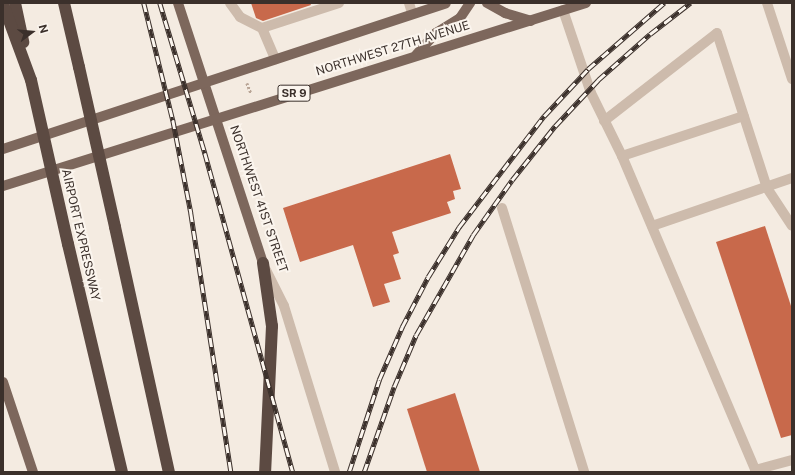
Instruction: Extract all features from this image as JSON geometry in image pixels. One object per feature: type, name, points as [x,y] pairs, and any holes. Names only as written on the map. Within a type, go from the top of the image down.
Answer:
[{"type":"highway","name":"AIRPORT EXPRESSWAY","points":[[15,3],[68,244],[122,472]]},
{"type":"highway","points":[[64,3],[169,472]]},
{"type":"highway","points":[[3,4],[31,80]]},
{"type":"highway","points":[[263,263],[272,332],[265,472]]},
{"type":"main road","name":"NORTHWEST 41ST STREET","points":[[178,3],[204,83],[217,117],[263,263]]},
{"type":"main road","points":[[3,149],[446,3]]},
{"type":"main road","points":[[416,55],[436,33],[460,18],[470,3]]},
{"type":"main road","points":[[487,3],[505,13],[531,21]]},
{"type":"main road","name":"NORTHWEST 27TH AVENUE","points":[[3,186],[217,117],[586,3]]},
{"type":"main road","points":[[3,384],[33,472]]},
{"type":"street","points":[[230,3],[240,17],[262,28],[275,60]]},
{"type":"street","points":[[262,28],[339,3]]},
{"type":"street","points":[[409,3],[412,13]]},
{"type":"street","points":[[767,3],[792,79]]},
{"type":"street","points":[[563,10],[591,93],[622,156],[755,470],[792,460]]},
{"type":"street","points":[[604,121],[717,33],[767,188],[792,226]]},
{"type":"street","points":[[622,156],[744,116]]},
{"type":"street","points":[[652,226],[767,188],[792,178]]},
{"type":"street","points":[[502,208],[584,472]]},
{"type":"street","name":"NORTHWEST 41ST STREET","points":[[263,263],[284,306],[335,472]]},
{"type":"path","points":[[247,82],[251,93]]},
{"type":"building","points":[[251,3],[310,3],[311,5],[263,21],[256,18]]},
{"type":"building","points":[[450,154],[461,189],[453,191],[455,199],[447,202],[451,213],[392,232],[399,253],[393,255],[401,279],[384,284],[390,302],[373,307],[353,245],[300,262],[283,208]]},
{"type":"building","points":[[765,226],[792,309],[792,435],[781,438],[716,242]]},
{"type":"building","points":[[455,393],[480,472],[427,472],[407,409]]},
{"type":"railway","points":[[144,3],[173,120],[191,213],[231,472]]},
{"type":"railway","points":[[160,3],[205,153],[293,472]]},
{"type":"railway","points":[[349,472],[379,380],[402,327],[428,277],[459,227],[544,116],[588,69],[664,3]]},
{"type":"railway","points":[[364,472],[394,387],[416,335],[473,235],[512,180],[555,126],[598,80],[650,34],[690,3]]}]
